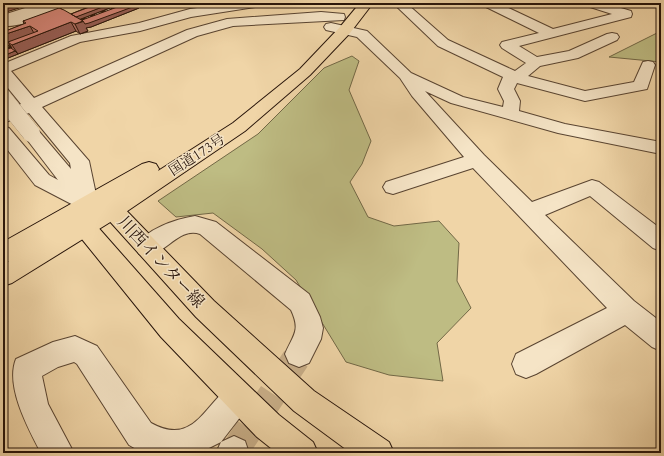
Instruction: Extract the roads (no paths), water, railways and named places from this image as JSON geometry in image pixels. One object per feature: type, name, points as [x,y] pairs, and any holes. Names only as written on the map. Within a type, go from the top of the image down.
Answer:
[{"type":"main road","name":"国道173号","points":[[3,276],[95,214],[239,127],[305,72],[353,3]]},
{"type":"main road","name":"国道173号","points":[[338,25],[367,3]]},
{"type":"main road","name":"国道173号","points":[[3,253],[95,214]]},
{"type":"main road","name":"川西インター線","points":[[95,214],[147,247],[205,309],[304,401],[378,453]]},
{"type":"main road","points":[[95,214],[170,328],[268,426],[302,453]]},
{"type":"street","points":[[125,23],[161,16],[255,3]]},
{"type":"street","points":[[399,3],[443,43],[514,76],[585,96],[641,86],[648,65]]},
{"type":"street","points":[[488,3],[550,33]]},
{"type":"street","points":[[535,62],[507,45],[626,14],[591,3]]},
{"type":"street","points":[[95,214],[79,161],[3,71],[76,40],[140,28],[184,14]]},
{"type":"street","points":[[3,118],[192,33],[232,22],[321,16],[338,25],[362,34],[405,75],[418,93],[477,160],[625,309],[657,328]]},
{"type":"street","points":[[510,114],[512,100],[506,89],[514,76],[535,62],[572,54],[612,37]]},
{"type":"street","points":[[405,75],[457,100],[564,128],[661,148]]},
{"type":"street","points":[[3,98],[95,214]]},
{"type":"street","points":[[3,132],[42,180],[95,214]]},
{"type":"street","points":[[393,187],[477,160]]},
{"type":"street","points":[[530,212],[592,187],[661,242]]},
{"type":"street","points":[[147,247],[176,228],[195,224],[208,228],[300,302],[309,320],[310,337],[299,354]]},
{"type":"street","points":[[526,364],[611,320],[625,309]]},
{"type":"street","points":[[58,453],[34,409],[26,369],[53,355],[75,350],[87,354],[140,434],[161,446],[182,445],[210,431],[238,397]]},
{"type":"tunnel","points":[[234,452],[299,354]]},
{"type":"railway","points":[[75,23],[126,3]]},
{"type":"railway","points":[[3,50],[22,43]]}]
